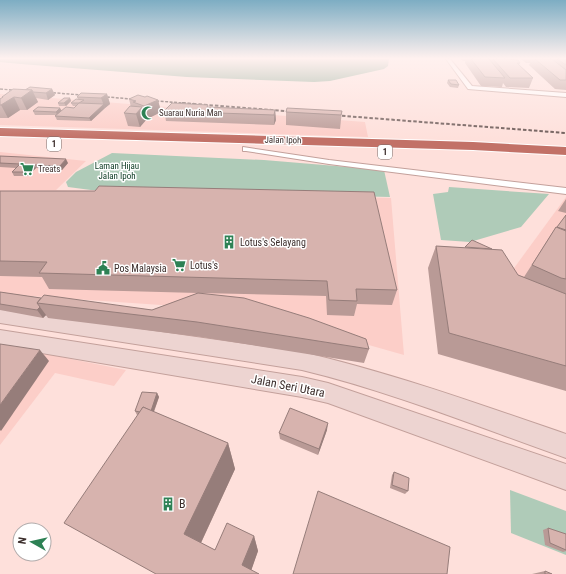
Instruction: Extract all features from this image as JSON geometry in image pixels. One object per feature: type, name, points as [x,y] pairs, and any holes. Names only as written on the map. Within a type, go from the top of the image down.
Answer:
[{"type":"highway","name":"Jalan Ipoh","points":[[2,140],[566,159]]},
{"type":"highway","name":"Jalan Ipoh","points":[[2,140],[473,146],[566,151]]},
{"type":"street","points":[[467,86],[474,89],[566,95]]},
{"type":"street","points":[[538,88],[543,93]]},
{"type":"street","points":[[246,149],[329,162],[566,190]]},
{"type":"street","points":[[0,316],[279,358],[334,368],[416,392],[566,446]]},
{"type":"street","name":"Jalan Seri Utara","points":[[0,338],[302,387],[328,393],[566,477]]},
{"type":"shaded area","points":[[0,94],[365,122],[368,137],[0,125]]},
{"type":"shaded area","points":[[0,152],[86,161],[56,190],[391,198],[404,355],[249,311],[0,294]]},
{"type":"shaded area","points":[[566,197],[566,302],[509,275]]},
{"type":"shaded area","points":[[1,345],[126,370],[114,386],[55,373],[0,445]]},
{"type":"green space","name":"Laman Hijau Jalan Ipoh","points":[[112,153],[264,160],[384,170],[390,197],[91,190],[68,187],[66,182],[76,172]]},
{"type":"green space","points":[[449,187],[549,194],[521,227],[470,242],[441,240],[433,194],[448,192]]},
{"type":"green space","points":[[510,490],[566,511],[566,555],[511,533]]},
{"type":"building","points":[[30,87],[52,89],[46,93],[25,90]]},
{"type":"building","points":[[13,89],[32,90],[21,98],[14,97],[0,105],[0,99]]},
{"type":"building","points":[[81,93],[107,94],[101,98],[77,97]]},
{"type":"building","points":[[138,95],[145,97],[147,96],[158,100],[144,106],[129,99]]},
{"type":"building","points":[[64,98],[70,98],[64,103],[58,103]]},
{"type":"building","points":[[76,99],[84,100],[79,103],[71,103]]},
{"type":"building","points":[[79,103],[104,104],[89,118],[55,116],[66,107],[74,108]]},
{"type":"building","points":[[172,103],[208,105],[207,107],[275,110],[274,115],[164,111]]},
{"type":"building","points":[[130,106],[142,107],[136,114],[124,113]]},
{"type":"building","points":[[38,107],[60,108],[56,112],[33,111]]},
{"type":"building","points":[[287,108],[342,111],[341,115],[286,112]]},
{"type":"building","points":[[0,156],[66,159],[60,166],[34,165],[26,172],[12,172],[20,164],[0,163]]},
{"type":"building","name":"Lotus's Selayang","points":[[99,186],[374,192],[397,290],[356,289],[357,301],[329,300],[327,281],[39,273],[47,262],[0,261],[0,191],[95,191]]},
{"type":"building","points":[[566,215],[566,230],[557,227]]},
{"type":"building","points":[[556,227],[566,231],[566,279],[532,265]]},
{"type":"building","points":[[472,240],[492,249],[465,247]]},
{"type":"building","points":[[436,246],[502,250],[518,275],[566,294],[566,366],[449,333]]},
{"type":"building","points":[[0,292],[41,298],[37,303],[40,307],[37,310],[0,304]]},
{"type":"building","points":[[198,293],[244,298],[309,318],[366,339],[369,349],[197,322],[37,303],[44,295],[152,310]]},
{"type":"building","points":[[0,344],[40,350],[0,405]]},
{"type":"building","points":[[142,392],[157,393],[151,411],[143,407],[140,412],[135,411]]},
{"type":"building","name":"B","points":[[143,407],[228,443],[184,534],[215,550],[227,523],[254,536],[242,565],[259,574],[156,574],[64,523]]},
{"type":"building","points":[[290,408],[328,423],[319,449],[279,433]]},
{"type":"building","points":[[394,472],[409,478],[408,491],[392,485]]},
{"type":"building","points":[[318,491],[450,547],[447,574],[293,574]]},
{"type":"building","points":[[548,528],[566,534],[566,550],[550,543]]},
{"type":"building","points":[[545,571],[552,574],[545,574]]},
{"type":"railway","points":[[0,89],[24,91]]},
{"type":"railway","points":[[44,92],[195,104]]},
{"type":"railway","points":[[182,103],[297,112]]},
{"type":"railway","points":[[331,115],[566,133]]},
{"type":"place","name":"Suarau Nuria Man","points":[[148,113]]},
{"type":"place","name":"Treats","points":[[27,169]]},
{"type":"place","name":"Lotus's Selayang","points":[[229,242]]},
{"type":"place","name":"Lotus's","points":[[179,265]]},
{"type":"place","name":"Pos Malaysia","points":[[103,268]]},
{"type":"place","name":"B","points":[[168,504]]}]
